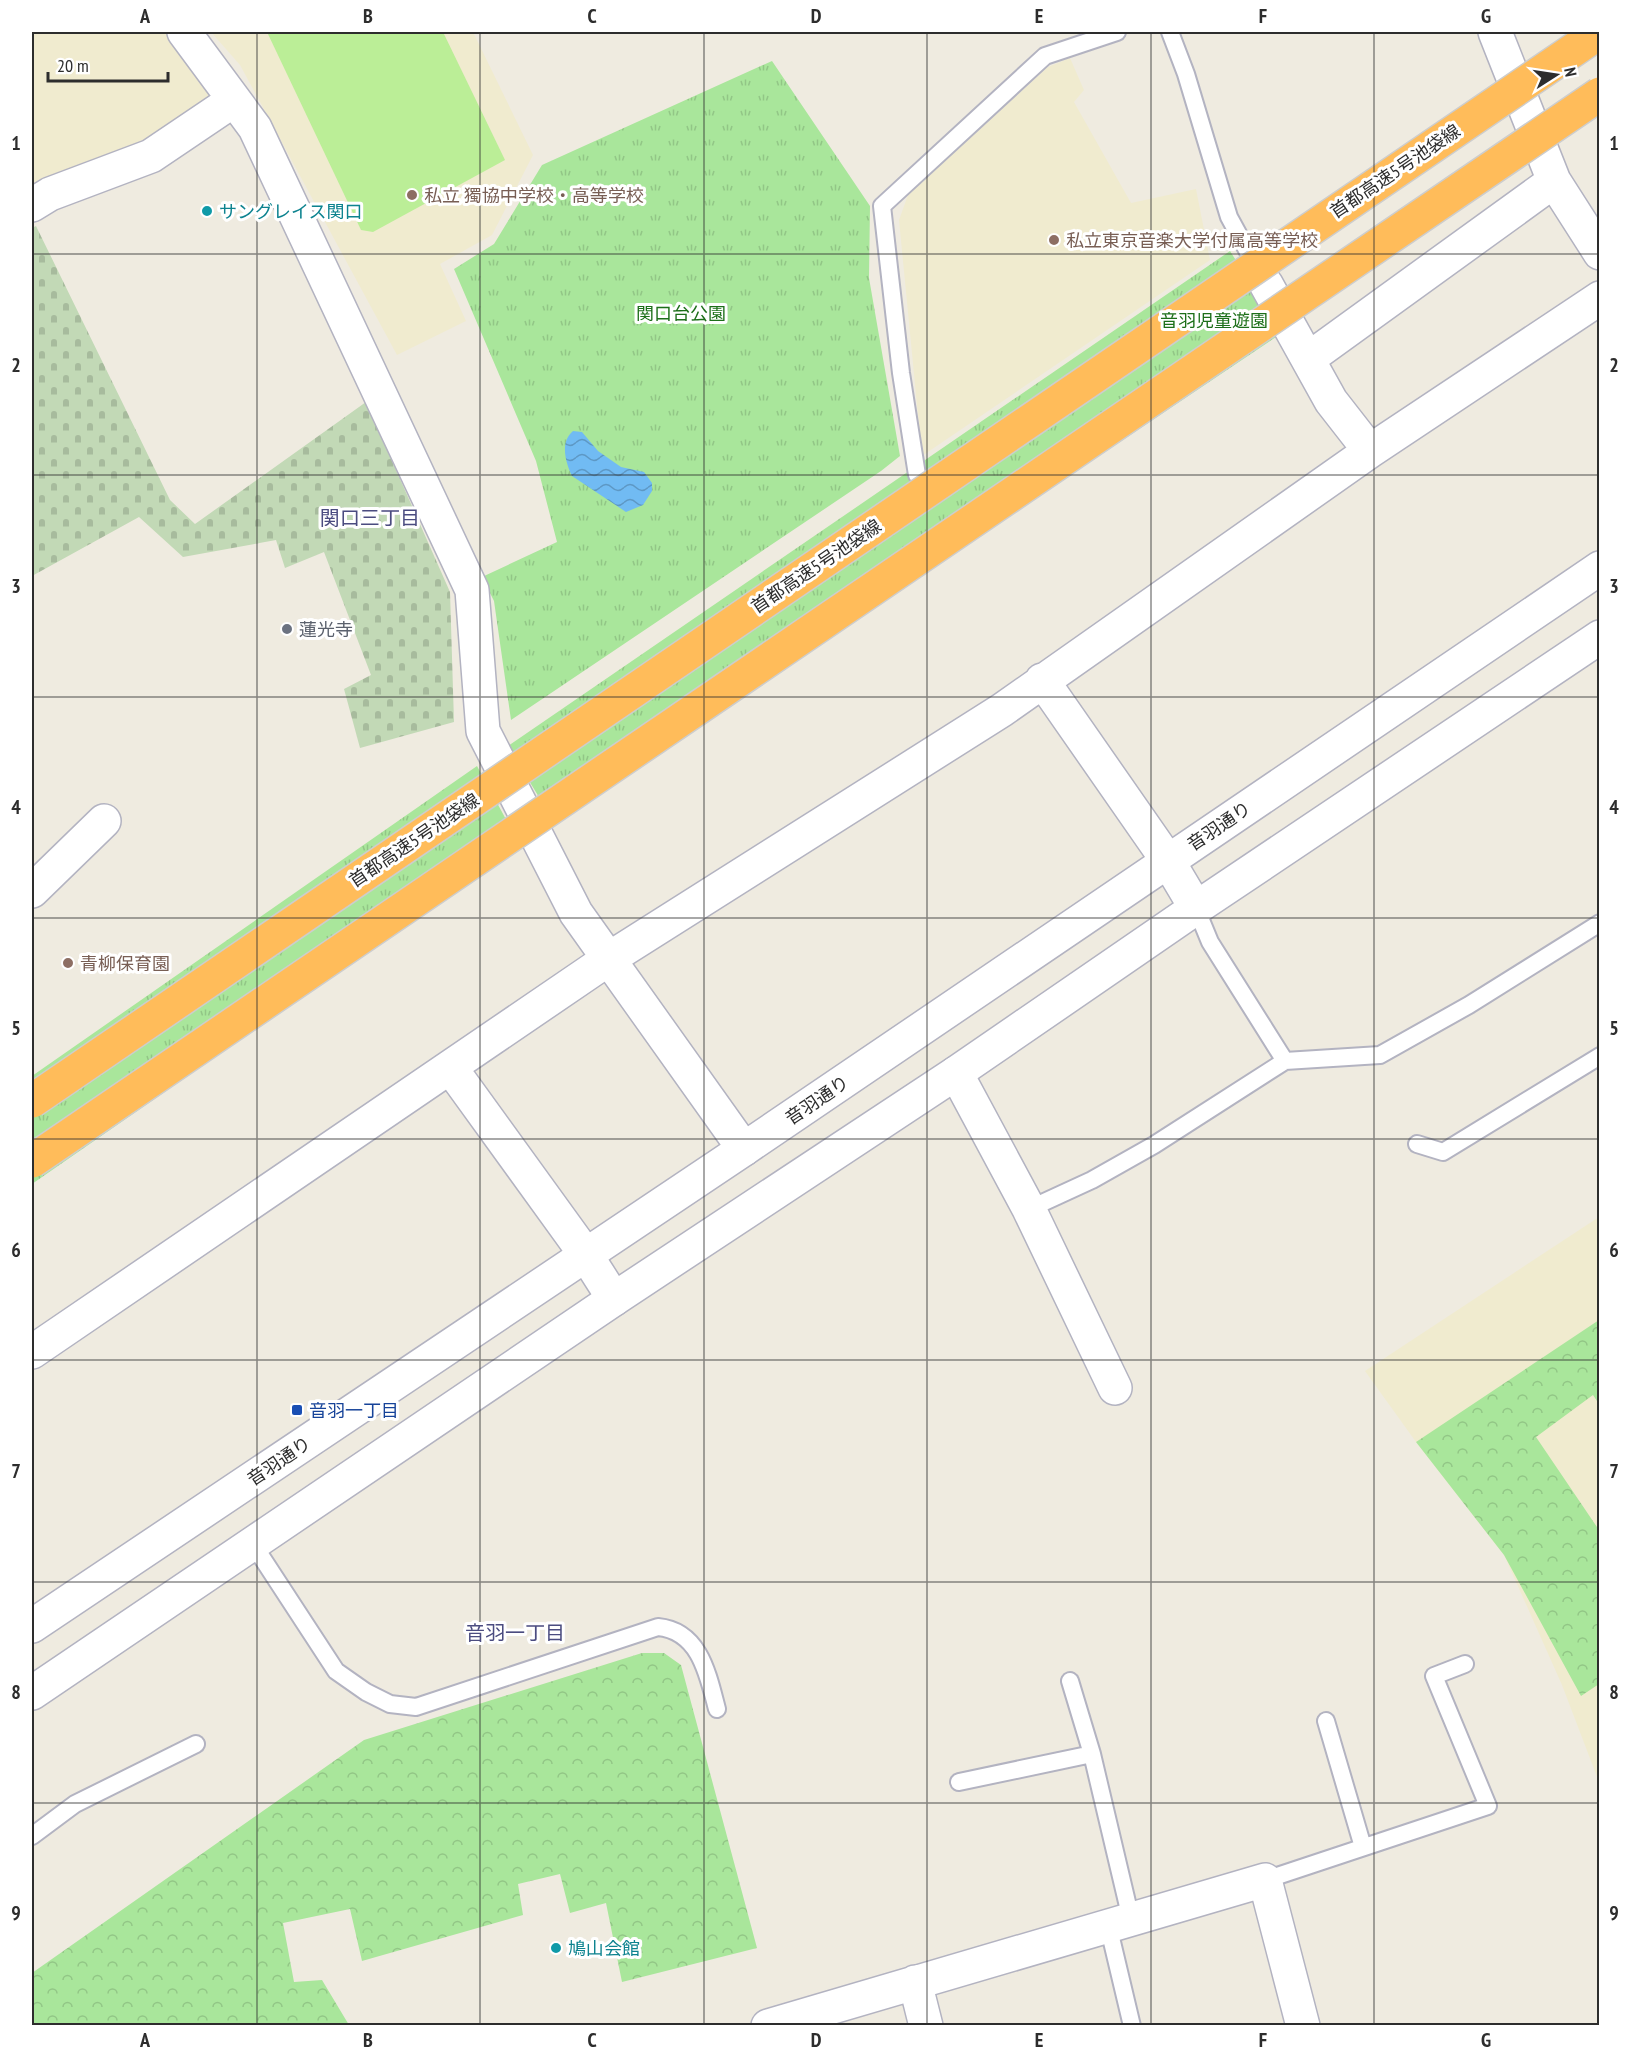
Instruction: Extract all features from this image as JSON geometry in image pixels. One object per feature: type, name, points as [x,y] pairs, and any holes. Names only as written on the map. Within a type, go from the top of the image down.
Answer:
[{"type":"highway","name":"首都高速5号池袋線","points":[[32,1101],[1599,32]]},
{"type":"highway","points":[[32,1161],[1599,94]]},
{"type":"street","points":[[184,32],[255,128],[472,590],[483,731],[576,914],[744,1149]]},
{"type":"street","points":[[1495,32],[1554,181],[1599,253]]},
{"type":"street","points":[[32,205],[50,194],[151,156],[234,100]]},
{"type":"street","points":[[1308,359],[1554,181]]},
{"type":"street","points":[[1266,284],[1331,401],[1370,452]]},
{"type":"street","points":[[32,1352],[607,960],[1002,710],[1370,452],[1599,298]]},
{"type":"street","name":"音羽通り","points":[[32,1626],[744,1149],[1599,568]]},
{"type":"street","points":[[32,1692],[614,1299],[956,1073],[1196,908],[1599,637]]},
{"type":"street","points":[[1042,680],[1168,861],[1196,908]]},
{"type":"street","points":[[32,891],[104,821]]},
{"type":"street","points":[[450,1067],[586,1255],[614,1299]]},
{"type":"street","points":[[956,1073],[1029,1209],[1115,1388]]},
{"type":"street","points":[[768,2025],[1265,1880],[1303,2025]]},
{"type":"street","points":[[915,1982],[926,2025]]},
{"type":"lane","points":[[917,475],[901,373],[882,206],[1045,56],[1117,32]]},
{"type":"lane","points":[[1170,32],[1186,74],[1229,217],[1266,284]]},
{"type":"lane","points":[[1196,908],[1210,942],[1285,1061]]},
{"type":"lane","points":[[1029,1209],[1092,1180],[1154,1145],[1285,1061],[1380,1056],[1469,1005],[1599,923]]},
{"type":"lane","points":[[1417,1144],[1443,1152],[1599,1056]]},
{"type":"lane","points":[[254,1544],[336,1671],[366,1692],[390,1704],[416,1707],[658,1627],[675,1629],[693,1644],[709,1676],[717,1709]]},
{"type":"lane","points":[[1265,1880],[1488,1806],[1434,1676],[1465,1664]]},
{"type":"lane","points":[[1070,1681],[1092,1754],[1119,1922],[1132,2025]]},
{"type":"lane","points":[[1326,1721],[1364,1847]]},
{"type":"lane","points":[[32,1836],[75,1804],[196,1744]]},
{"type":"lane","points":[[959,1782],[1092,1754]]},
{"type":"shaded area","points":[[32,32],[170,32],[216,100],[124,151],[32,191]]},
{"type":"shaded area","name":"私立 獨協中学校・高等学校","points":[[211,32],[473,32],[533,155],[492,235],[440,264],[466,321],[397,355],[240,65]]},
{"type":"shaded area","name":"私立東京音楽大学付属高等学校","points":[[1070,58],[1084,90],[1074,102],[1131,203],[1196,189],[1210,260],[922,456],[899,220],[908,195],[1048,67]]},
{"type":"shaded area","points":[[1599,1217],[1599,1782],[1562,1685],[1504,1555],[1416,1442],[1365,1371]]},
{"type":"green space","points":[[267,32],[443,32],[505,160],[373,232],[361,230]]},
{"type":"green space","name":"関口台公園","points":[[772,61],[870,206],[869,278],[900,456],[511,720],[494,601],[482,577],[557,542],[536,461],[454,269],[494,244],[542,165]]},
{"type":"green space","points":[[36,226],[170,500],[195,524],[366,402],[450,592],[454,722],[360,748],[344,689],[371,675],[324,552],[285,568],[276,540],[183,557],[139,517],[32,576],[32,228]]},
{"type":"green space","name":"音羽児童遊園","points":[[1230,251],[1282,333],[554,822],[508,746]]},
{"type":"green space","points":[[477,766],[520,845],[32,1184],[32,1076]]},
{"type":"green space","points":[[1599,1320],[1599,1404],[1593,1395],[1536,1437],[1599,1530],[1599,1684],[1581,1696],[1504,1555],[1416,1442]]},
{"type":"green space","points":[[642,1653],[664,1653],[681,1665],[757,1948],[622,1982],[606,1903],[570,1913],[560,1874],[518,1884],[523,1915],[362,1961],[350,1909],[283,1923],[294,1982],[322,1980],[349,2025],[32,2023],[32,1973],[364,1740]]},
{"type":"water","points":[[573,431],[582,432],[598,451],[621,467],[644,472],[652,483],[652,491],[643,505],[626,512],[572,476],[567,464],[565,446]]},
{"type":"place","name":"私立 獨協中学校・高等学校","points":[[412,195]]},
{"type":"place","name":"サングレイス関口","points":[[207,211]]},
{"type":"place","name":"私立東京音楽大学付属高等学校","points":[[1054,240]]},
{"type":"place","name":"蓮光寺","points":[[287,629]]},
{"type":"place","name":"青柳保育園","points":[[68,963]]},
{"type":"place","name":"音羽一丁目","points":[[297,1410]]},
{"type":"place","name":"鳩山会館","points":[[556,1948]]},
{"type":"district","name":"関口三丁目","points":[[370,518]]},
{"type":"district","name":"音羽一丁目","points":[[515,1633]]}]
